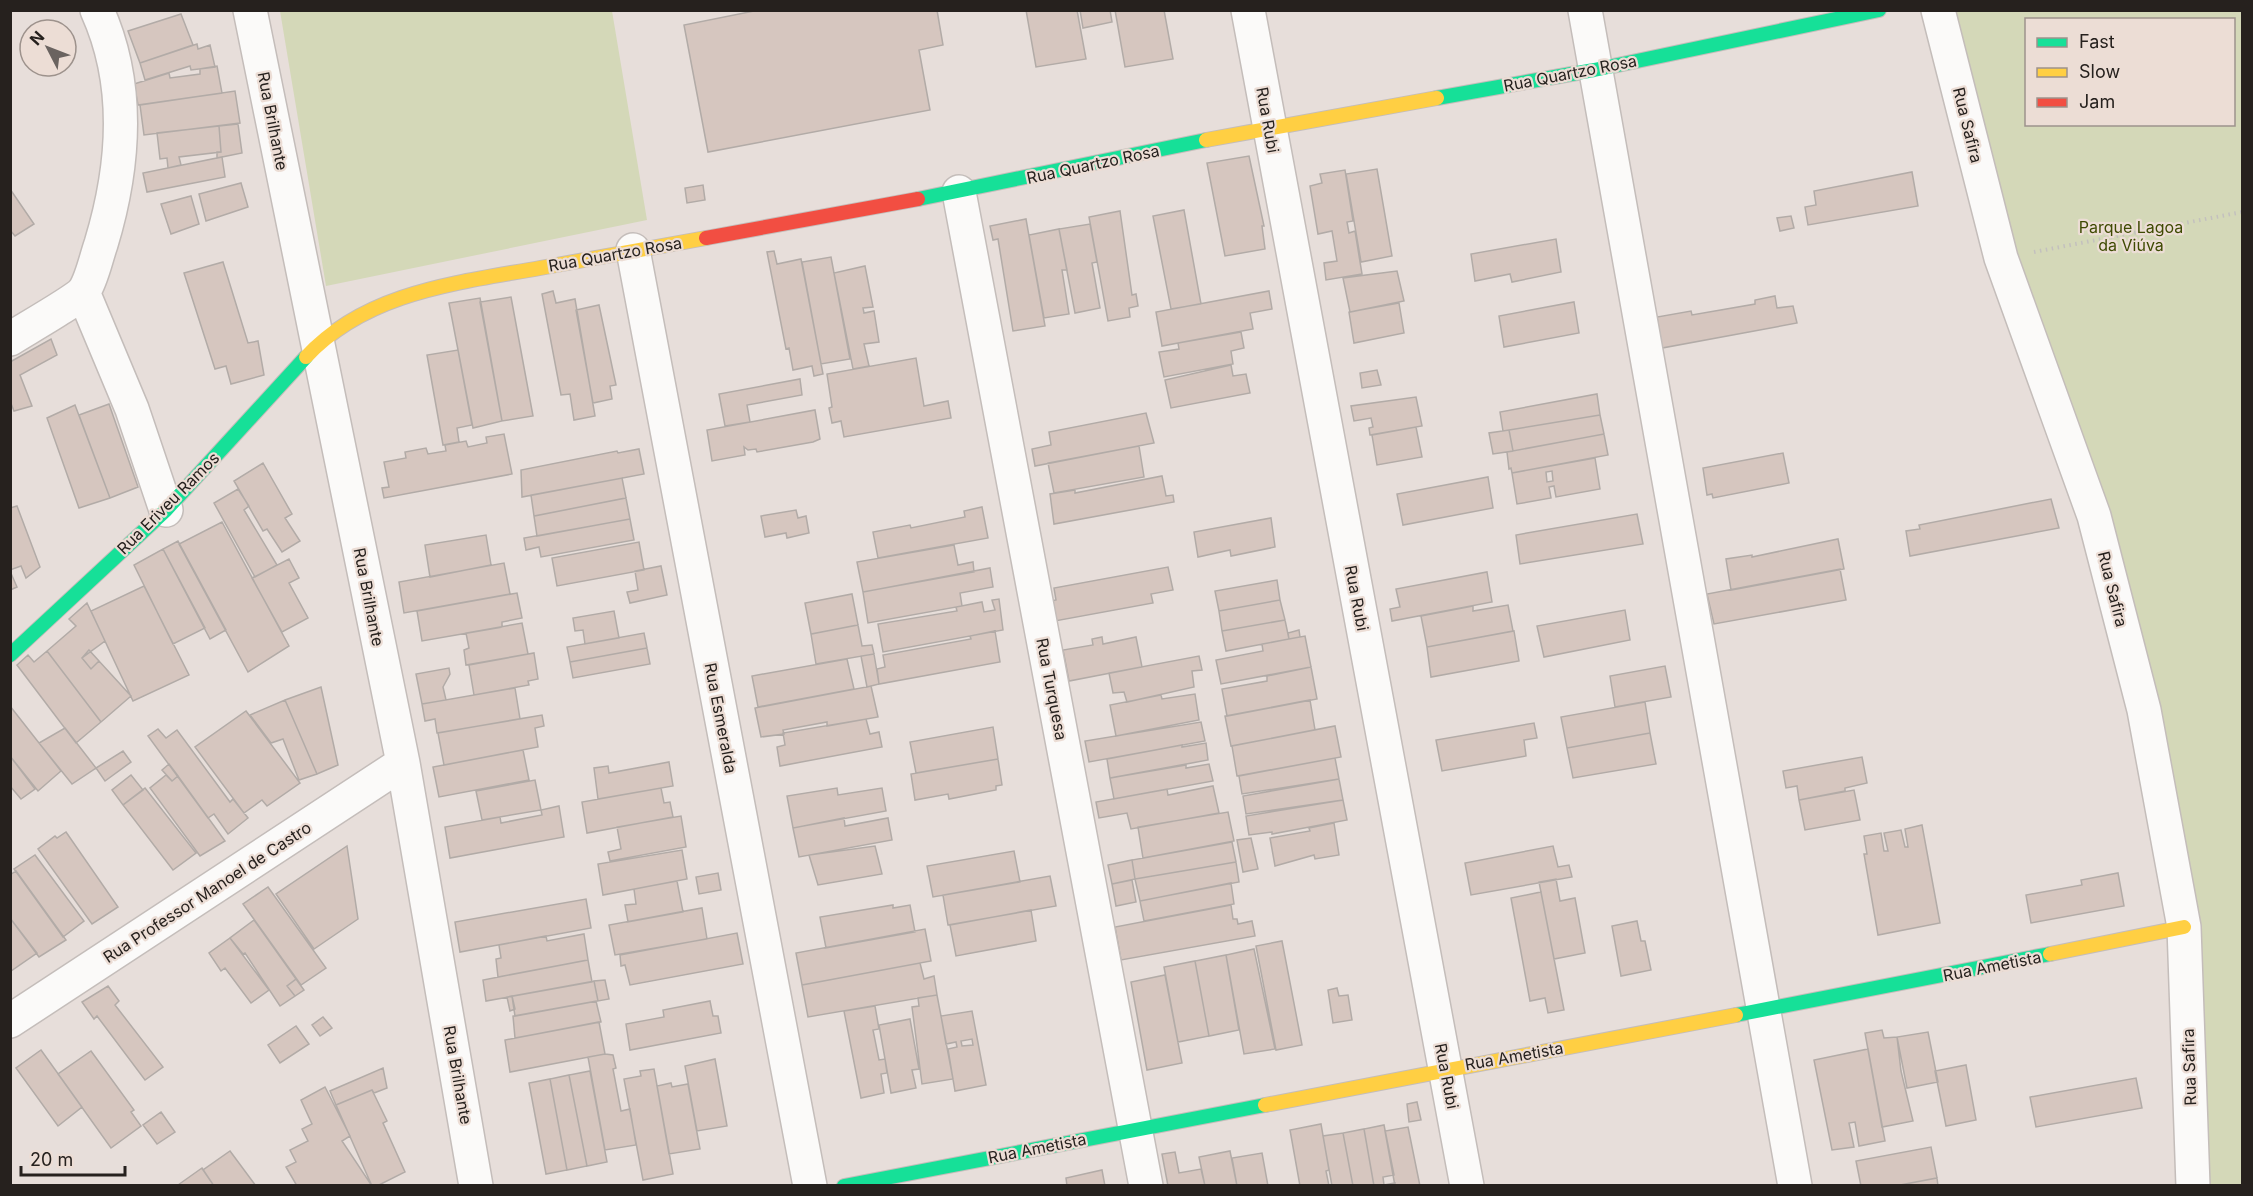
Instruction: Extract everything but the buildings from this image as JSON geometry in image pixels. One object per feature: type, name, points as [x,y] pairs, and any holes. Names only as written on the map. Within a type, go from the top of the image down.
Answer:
[{"type":"street","points":[[10,339],[83,292],[110,215],[120,164],[120,104],[114,64],[97,10]]},
{"type":"street","name":"Rua Brilhante","points":[[250,10],[403,763],[470,1182]]},
{"type":"street","name":"Rua Rubi","points":[[1248,10],[1467,1185]]},
{"type":"street","points":[[1585,10],[1796,1185]]},
{"type":"street","name":"Rua Quartzo Rosa","points":[[318,344],[371,309],[423,289],[959,192],[1269,127],[1594,70],[1879,10]]},
{"type":"street","name":"Rua Safira","points":[[1938,10],[2001,258],[2094,516],[2144,710],[2184,927],[2193,1185]]},
{"type":"street","name":"Rua Turquesa","points":[[959,192],[1146,1185]]},
{"type":"street","name":"Rua Esmeralda","points":[[633,250],[810,1185]]},
{"type":"street","points":[[83,292],[132,409],[166,510]]},
{"type":"street","name":"Rua Eriveu Ramos","points":[[10,655],[166,510],[318,344]]},
{"type":"street","name":"Rua Professor Manoel de Castro","points":[[10,1021],[403,763]]},
{"type":"street","name":"Rua Ametista","points":[[844,1185],[1446,1069],[1765,1011],[2184,927]]},
{"type":"path","points":[[2001,258],[2242,212]]},
{"type":"green space","points":[[280,11],[612,11],[647,220],[326,286]]},
{"type":"green space","name":"Parque Lagoa da Viúva","points":[[1938,11],[2242,11],[2242,1185],[2193,1185],[2144,710]]},
{"type":"traffic: fast","points":[[1437,98],[1594,70],[1879,10]]},
{"type":"traffic: fast","points":[[918,199],[1206,140]]},
{"type":"traffic: fast","points":[[10,655],[166,510],[306,357]]},
{"type":"traffic: fast","points":[[1736,1015],[2050,954]]},
{"type":"traffic: fast","points":[[844,1186],[1265,1105]]},
{"type":"traffic: slow","points":[[1206,140],[1437,98]]},
{"type":"traffic: slow","points":[[306,357],[330,335],[356,318],[385,304],[414,294],[477,279],[706,238]]},
{"type":"traffic: slow","points":[[2050,954],[2184,927]]},
{"type":"traffic: slow","points":[[1265,1105],[1736,1015]]},
{"type":"traffic: jam","points":[[706,238],[918,199]]}]
